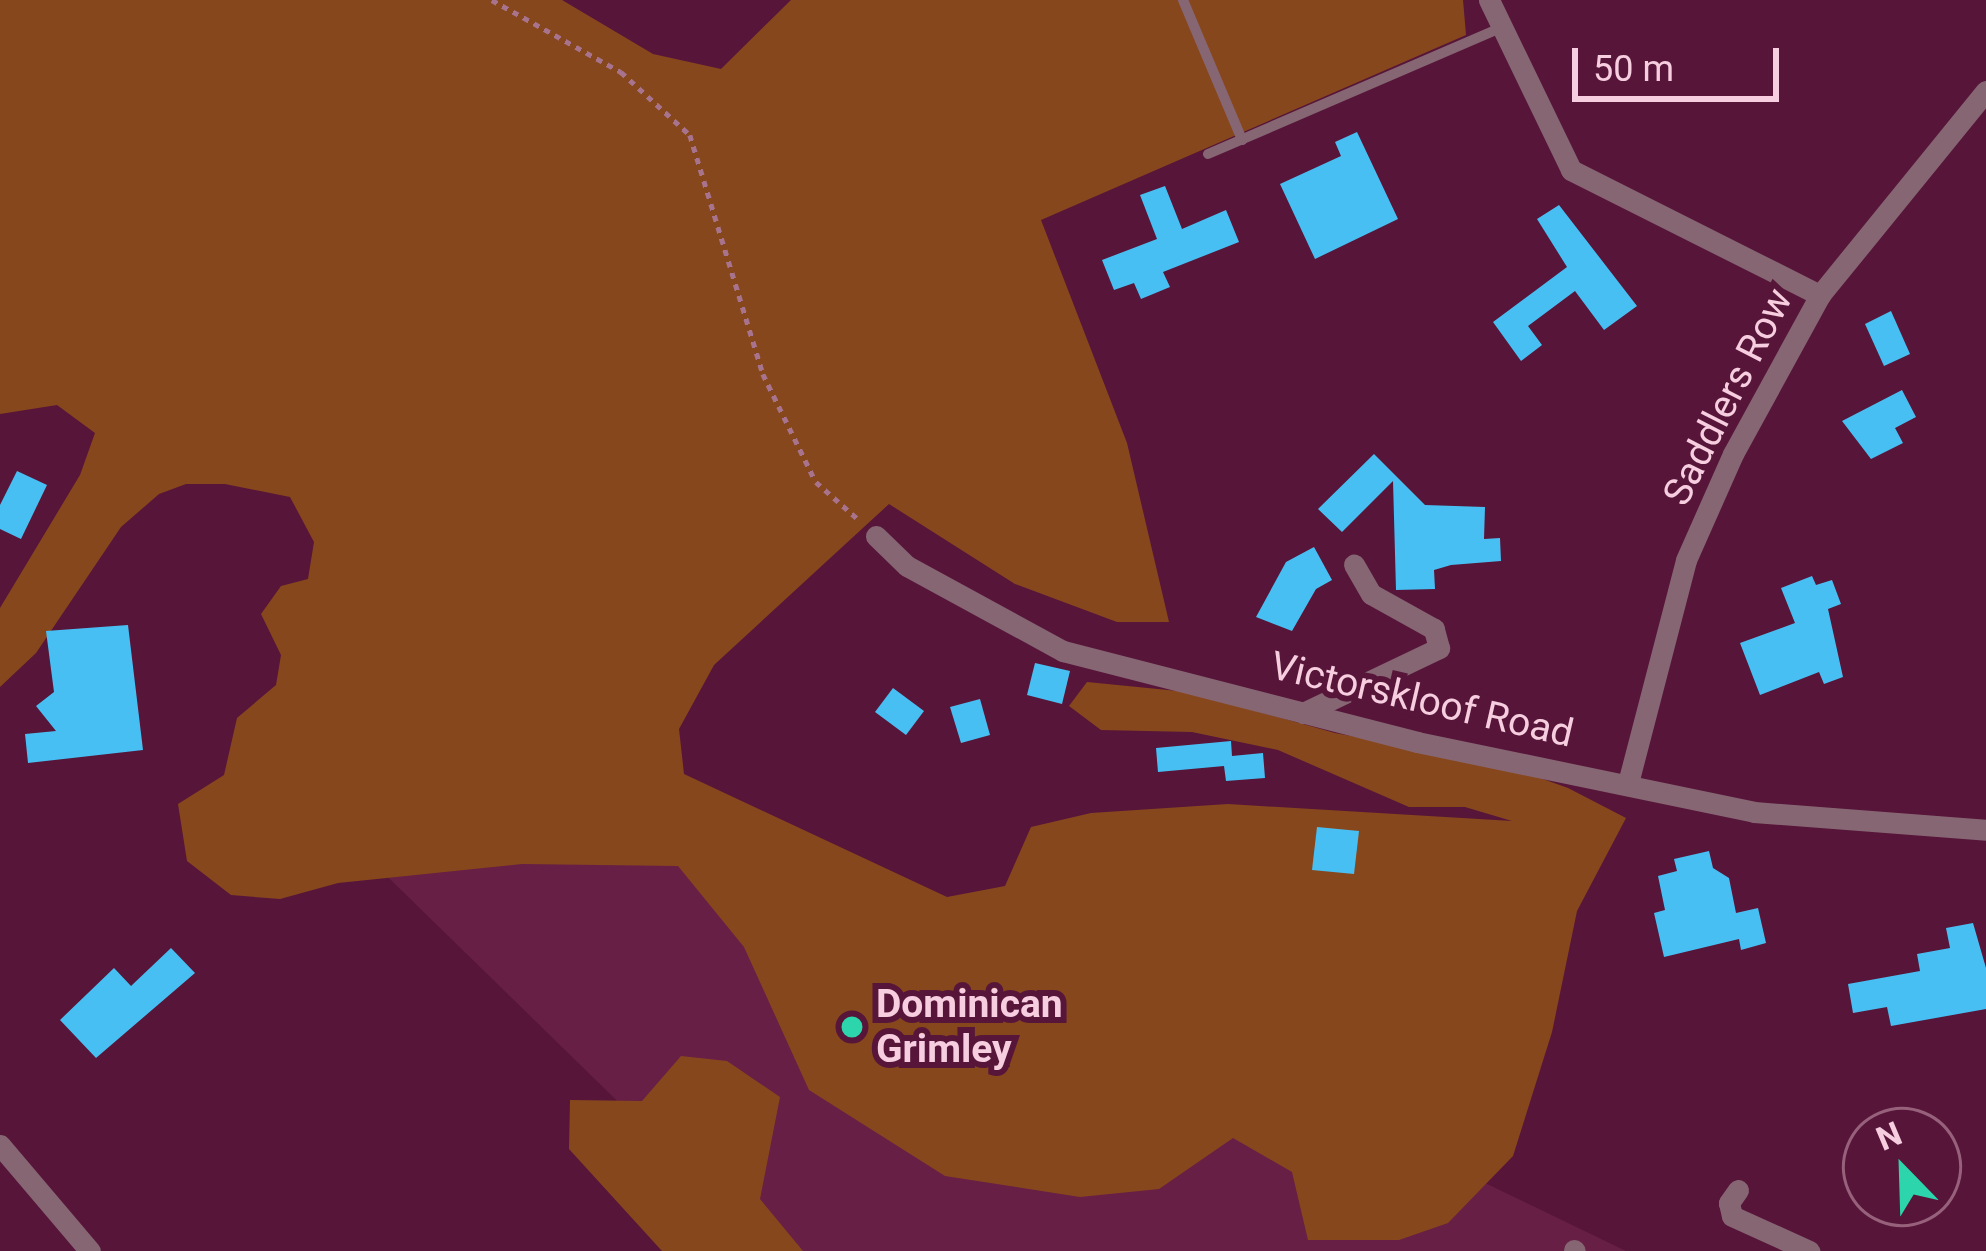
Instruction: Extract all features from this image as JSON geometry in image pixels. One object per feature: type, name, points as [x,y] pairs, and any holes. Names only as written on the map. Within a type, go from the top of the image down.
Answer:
[{"type":"street","points":[[1490,0],[1550,139],[1580,178],[1820,295]]},
{"type":"street","name":"Saddlers Row","points":[[1628,783],[1686,560],[1820,295],[1986,92]]},
{"type":"street","name":"Victorskloof Road","points":[[876,536],[907,566],[1047,645],[1303,712],[1777,816],[1986,830]]},
{"type":"street","points":[[1303,712],[1439,648],[1434,629],[1377,599],[1354,565]]},
{"type":"street","points":[[0,1145],[90,1251]]},
{"type":"street","points":[[1738,1190],[1729,1203],[1732,1216],[1809,1251]]},
{"type":"lane","points":[[1183,0],[1243,140]]},
{"type":"lane","points":[[1208,154],[1500,28]]},
{"type":"path","points":[[492,0],[621,72],[690,135],[763,374],[816,482],[876,536]]},
{"type":"shaded area","points":[[0,0],[562,0],[653,54],[721,69],[791,0],[1463,0],[1466,35],[1041,220],[1127,443],[1169,622],[1117,622],[1015,584],[889,504],[714,665],[679,729],[684,774],[947,897],[1005,886],[1031,827],[1091,813],[1228,804],[1512,821],[1465,807],[1409,807],[1278,750],[1192,732],[1101,730],[1069,706],[1087,682],[1188,692],[1335,733],[1501,764],[1568,788],[1626,818],[1577,911],[1552,1032],[1513,1156],[1448,1223],[1399,1240],[1308,1240],[1292,1172],[1233,1138],[1159,1189],[1080,1197],[945,1176],[809,1090],[744,947],[678,866],[522,864],[338,883],[280,899],[231,895],[187,861],[178,804],[224,775],[237,718],[276,685],[281,655],[261,614],[281,586],[308,579],[314,542],[290,497],[225,484],[186,484],[159,494],[121,527],[36,653],[0,687],[0,608],[80,475],[95,433],[57,405],[0,414]]},
{"type":"shaded area","name":"Dominican Grimley","points":[[691,800],[1626,1251],[771,1251],[313,804]]},
{"type":"shaded area","points":[[681,1056],[727,1061],[780,1097],[760,1199],[803,1251],[662,1251],[569,1149],[570,1100],[642,1101]]},
{"type":"building","points":[[1357,132],[1398,219],[1315,259],[1280,184],[1341,156],[1335,142]]},
{"type":"building","points":[[1165,186],[1182,229],[1226,210],[1239,242],[1163,272],[1170,287],[1141,299],[1134,283],[1114,290],[1102,260],[1157,239],[1140,195]]},
{"type":"building","points":[[1559,205],[1637,306],[1604,330],[1575,291],[1528,326],[1542,345],[1521,361],[1493,322],[1567,267],[1537,219]]},
{"type":"building","points":[[1891,311],[1910,354],[1884,366],[1865,324]]},
{"type":"building","points":[[1902,390],[1916,417],[1895,428],[1903,443],[1871,459],[1842,421]]},
{"type":"building","points":[[1374,454],[1425,505],[1485,507],[1484,539],[1500,538],[1501,561],[1451,565],[1434,570],[1435,589],[1396,590],[1393,481],[1342,532],[1318,509]]},
{"type":"building","points":[[17,471],[47,485],[21,539],[0,529],[0,505]]},
{"type":"building","points":[[1314,547],[1332,580],[1316,589],[1292,631],[1256,617],[1286,562]]},
{"type":"building","points":[[1812,576],[1816,585],[1832,580],[1841,604],[1828,609],[1843,677],[1824,684],[1819,672],[1760,695],[1740,643],[1795,623],[1781,588]]},
{"type":"building","points":[[128,625],[143,750],[28,763],[25,734],[56,731],[36,706],[54,692],[46,631]]},
{"type":"building","points":[[1035,663],[1070,671],[1062,704],[1027,695]]},
{"type":"building","points":[[893,688],[924,711],[906,735],[875,712]]},
{"type":"building","points":[[980,699],[990,735],[961,743],[950,707]]},
{"type":"building","points":[[1231,741],[1232,756],[1263,753],[1265,778],[1226,781],[1224,766],[1158,772],[1156,748]]},
{"type":"building","points":[[1317,827],[1359,831],[1354,874],[1312,870]]},
{"type":"building","points":[[1709,851],[1713,868],[1729,878],[1736,913],[1758,908],[1766,943],[1741,950],[1739,939],[1664,957],[1654,913],[1665,910],[1658,876],[1677,871],[1674,859]]},
{"type":"building","points":[[1973,923],[1986,968],[1986,1009],[1891,1026],[1887,1007],[1853,1013],[1848,984],[1920,971],[1917,954],[1950,948],[1946,928]]},
{"type":"building","points":[[171,948],[195,973],[96,1058],[60,1020],[114,968],[131,986]]},
{"type":"place","name":"Dominican Grimley","points":[[852,1027]]}]
